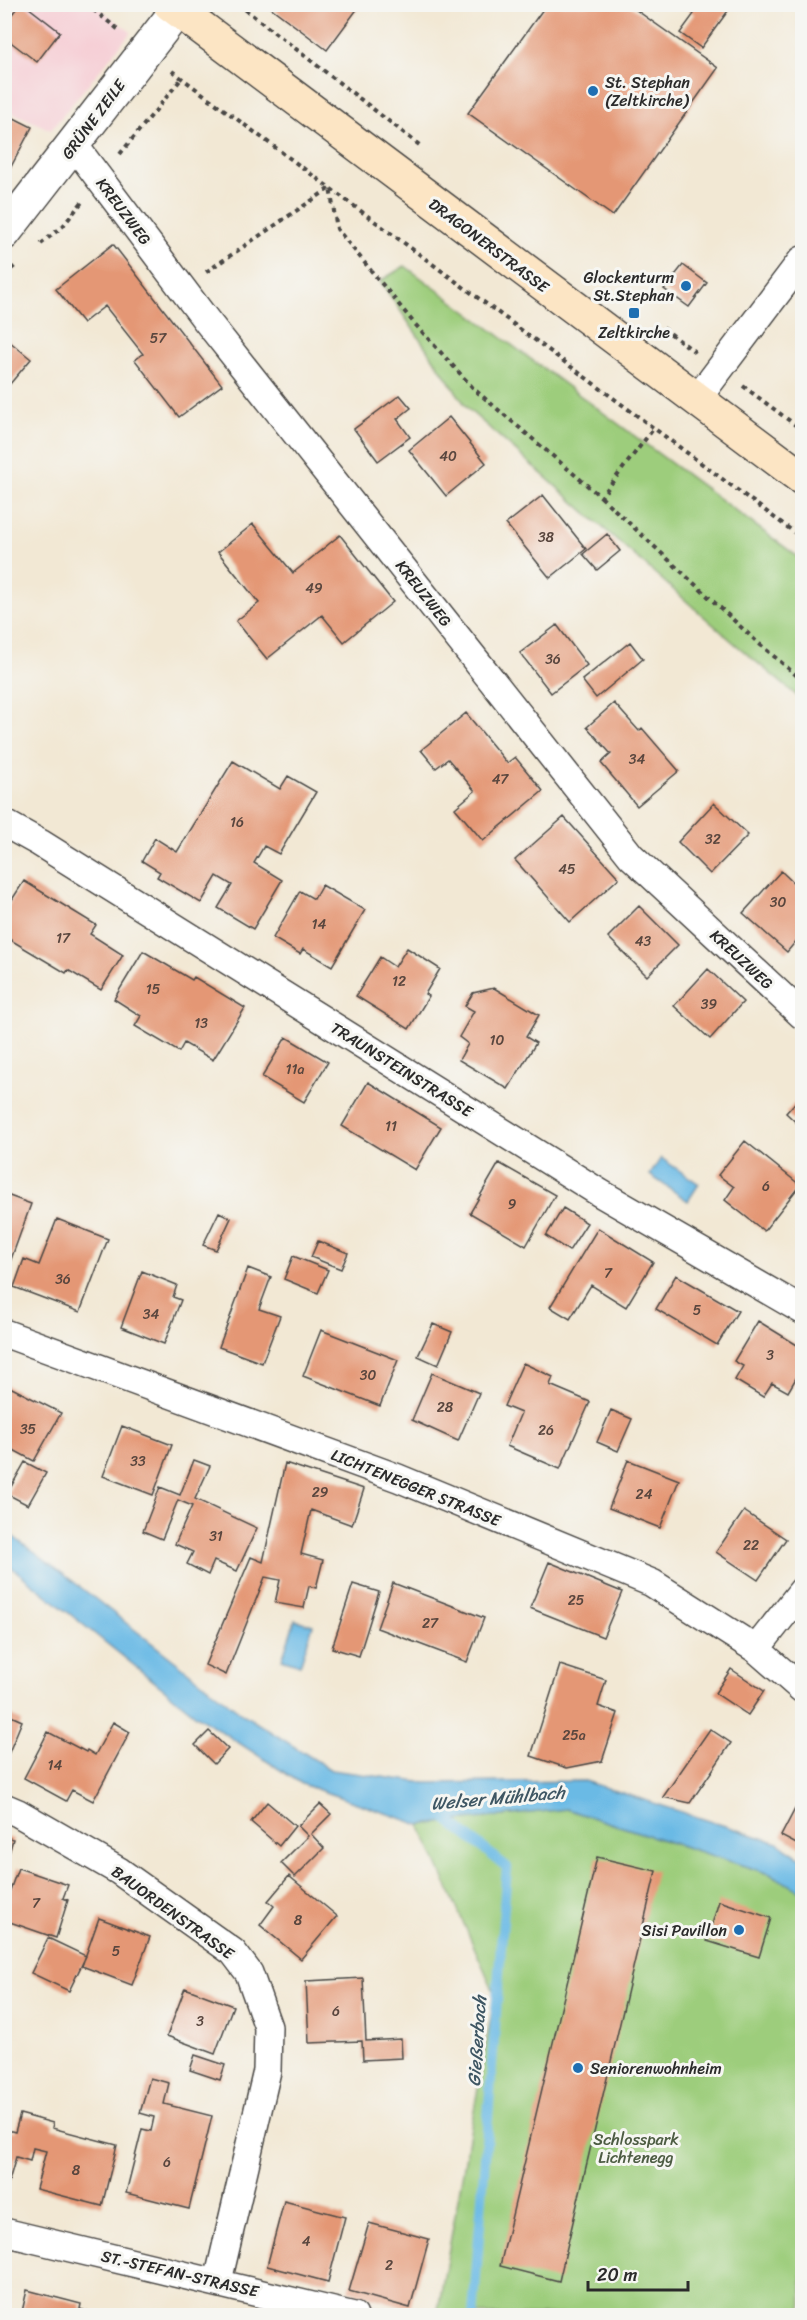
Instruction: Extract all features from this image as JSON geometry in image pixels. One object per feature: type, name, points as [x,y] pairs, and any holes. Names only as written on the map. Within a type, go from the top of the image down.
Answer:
[{"type":"main road","name":"DRAGONERSTRASSE","points":[[176,6],[802,478]]},
{"type":"street","name":"GRÜNE ZEILE","points":[[4,233],[74,145],[176,6]]},
{"type":"street","name":"KREUZWEG","points":[[74,145],[182,288],[631,856],[802,1016]]},
{"type":"street","points":[[698,399],[802,260]]},
{"type":"street","name":"TRAUNSTEINSTRASSE","points":[[4,823],[40,843],[600,1193],[802,1310]]},
{"type":"street","name":"LICHTENEGGER STRASSE","points":[[4,1333],[398,1478],[652,1583],[756,1649],[802,1689]]},
{"type":"street","points":[[756,1649],[802,1591]]},
{"type":"street","name":"BAUORDENSTRASSE","points":[[4,1807],[119,1871],[233,1952],[249,1973],[268,2027],[267,2071],[218,2282]]},
{"type":"street","name":"ST.-STEFAN-STRASSE","points":[[4,2232],[354,2316]]},
{"type":"path","points":[[86,4],[145,51],[802,538]]},
{"type":"path","points":[[238,4],[424,149]]},
{"type":"path","points":[[182,288],[330,188]]},
{"type":"path","points":[[330,188],[337,229],[414,323],[475,390],[601,498],[802,680]]},
{"type":"path","points":[[662,328],[802,430]]},
{"type":"path","points":[[601,498],[654,428]]},
{"type":"shaded area","points":[[5,5],[95,5],[131,32],[51,130],[5,109]]},
{"type":"green space","points":[[405,266],[802,560],[802,700],[468,409],[380,281]]},
{"type":"green space","name":"Schlosspark Lichtenegg","points":[[566,1809],[770,1874],[802,1892],[802,2315],[437,2315],[495,1994],[420,1825]]},
{"type":"water","points":[[661,1158],[699,1184],[688,1201],[650,1175]]},
{"type":"water","name":"Welser Mühlbach","points":[[4,1530],[241,1713],[331,1770],[426,1783],[585,1781],[778,1843],[802,1859],[802,1892],[770,1874],[566,1809],[420,1825],[302,1784],[196,1715],[5,1562]]},
{"type":"water","points":[[295,1620],[313,1625],[300,1665],[282,1659]]},
{"type":"building","points":[[20,4],[24,4],[60,32],[37,62],[4,37],[4,14],[9,18]]},
{"type":"building","points":[[266,4],[361,4],[327,50]]},
{"type":"building","points":[[681,4],[733,4],[701,48],[680,33],[694,14]]},
{"type":"building","name":"St. Stephan (Zeltkirche)","points":[[546,5],[629,5],[718,68],[613,216],[468,113]]},
{"type":"building","points":[[4,113],[32,127],[4,180]]},
{"type":"building","points":[[113,244],[222,385],[179,417],[135,360],[143,354],[105,306],[83,323],[56,289]]},
{"type":"building","name":"Glockenturm St.Stephan","points":[[683,265],[707,283],[689,307],[664,289]]},
{"type":"building","points":[[4,337],[31,359],[4,391]]},
{"type":"building","points":[[400,395],[411,408],[397,419],[410,437],[378,461],[354,429]]},
{"type":"building","points":[[449,417],[486,463],[446,496],[409,450]]},
{"type":"building","points":[[543,495],[586,549],[550,578],[506,524]]},
{"type":"building","points":[[253,524],[293,573],[340,535],[393,602],[344,642],[322,615],[267,659],[236,621],[259,603],[218,552]]},
{"type":"building","points":[[607,534],[620,551],[597,570],[583,554]]},
{"type":"building","points":[[557,625],[587,665],[551,693],[520,653]]},
{"type":"building","points":[[630,642],[643,659],[596,698],[582,680]]},
{"type":"building","points":[[614,703],[639,731],[642,728],[679,771],[637,806],[601,763],[611,754],[587,727]]},
{"type":"building","points":[[466,713],[507,763],[515,757],[543,791],[483,841],[455,808],[475,791],[448,759],[436,768],[421,750]]},
{"type":"building","points":[[233,761],[280,789],[288,776],[316,792],[279,854],[264,846],[254,863],[282,880],[253,929],[218,908],[232,885],[217,876],[201,903],[157,877],[160,872],[142,861],[155,838],[177,852]]},
{"type":"building","points":[[714,803],[748,835],[710,874],[678,842]]},
{"type":"building","points":[[564,817],[619,878],[570,922],[515,860]]},
{"type":"building","points":[[781,871],[802,891],[802,934],[787,952],[743,913]]},
{"type":"building","points":[[24,881],[96,925],[90,934],[123,955],[101,990],[68,970],[66,973],[4,936],[4,912]]},
{"type":"building","points":[[322,885],[365,910],[332,966],[303,949],[300,954],[273,938],[300,891],[314,899]]},
{"type":"building","points":[[639,906],[678,945],[647,976],[608,937]]},
{"type":"building","points":[[407,948],[440,969],[425,994],[429,996],[409,1029],[356,996],[380,957],[395,967]]},
{"type":"building","points":[[143,951],[192,980],[194,977],[245,1008],[213,1060],[184,1043],[179,1052],[135,1026],[141,1016],[114,999]]},
{"type":"building","points":[[708,969],[743,1002],[710,1039],[674,1006]]},
{"type":"building","points":[[494,988],[539,1015],[526,1037],[536,1043],[508,1089],[459,1060],[468,1044],[459,1037],[474,1011],[465,1006],[473,993]]},
{"type":"building","points":[[286,1037],[328,1062],[304,1102],[262,1077]]},
{"type":"building","points":[[368,1082],[441,1127],[415,1170],[342,1126]]},
{"type":"building","points":[[802,1095],[802,1128],[786,1113]]},
{"type":"building","points":[[745,1141],[800,1185],[764,1231],[725,1200],[734,1187],[718,1175]]},
{"type":"building","points":[[499,1163],[555,1195],[526,1246],[470,1213]]},
{"type":"building","points":[[4,1194],[31,1204],[5,1276],[4,1276]]},
{"type":"building","points":[[563,1208],[587,1223],[569,1251],[546,1236]]},
{"type":"building","points":[[219,1212],[231,1218],[216,1250],[203,1245]]},
{"type":"building","points":[[57,1219],[108,1239],[80,1312],[14,1287],[24,1259],[39,1265]]},
{"type":"building","points":[[598,1228],[653,1262],[626,1307],[591,1285],[570,1319],[550,1307]]},
{"type":"building","points":[[318,1241],[348,1253],[341,1269],[311,1257]]},
{"type":"building","points":[[293,1256],[328,1270],[318,1293],[284,1279]]},
{"type":"building","points":[[248,1268],[271,1277],[259,1309],[280,1316],[262,1363],[219,1347]]},
{"type":"building","points":[[142,1271],[177,1285],[173,1297],[181,1300],[164,1344],[121,1327]]},
{"type":"building","points":[[676,1275],[738,1311],[717,1345],[656,1309]]},
{"type":"building","points":[[758,1321],[802,1348],[802,1368],[788,1392],[772,1383],[763,1397],[735,1380],[743,1366],[734,1361]]},
{"type":"building","points":[[433,1324],[452,1332],[438,1365],[418,1356]]},
{"type":"building","points":[[321,1330],[398,1360],[380,1406],[303,1376]]},
{"type":"building","points":[[523,1363],[553,1377],[550,1385],[590,1402],[560,1469],[507,1446],[521,1413],[504,1406]]},
{"type":"building","points":[[432,1373],[479,1393],[458,1441],[412,1420]]},
{"type":"building","points":[[4,1384],[61,1413],[34,1461],[4,1445]]},
{"type":"building","points":[[611,1410],[632,1419],[618,1451],[597,1442]]},
{"type":"building","points":[[122,1426],[172,1445],[153,1495],[103,1476]]},
{"type":"building","points":[[194,1460],[210,1466],[195,1499],[257,1528],[237,1571],[214,1561],[208,1575],[187,1564],[193,1552],[175,1544],[192,1506],[178,1500],[162,1539],[143,1531],[160,1487],[180,1495]]},
{"type":"building","points":[[628,1460],[679,1480],[660,1528],[609,1508]]},
{"type":"building","points":[[25,1462],[46,1473],[28,1505],[7,1494]]},
{"type":"building","points":[[285,1463],[364,1489],[352,1525],[311,1510],[301,1554],[323,1560],[316,1588],[309,1586],[304,1608],[275,1603],[280,1580],[265,1577],[226,1675],[205,1665],[251,1557],[263,1562]]},
{"type":"building","points":[[744,1511],[786,1539],[758,1580],[716,1552]]},
{"type":"building","points":[[549,1562],[622,1592],[603,1637],[530,1608]]},
{"type":"building","points":[[393,1583],[484,1618],[467,1662],[377,1628]]},
{"type":"building","points":[[353,1584],[379,1592],[359,1656],[332,1648]]},
{"type":"building","points":[[560,1665],[606,1680],[598,1706],[618,1713],[602,1761],[567,1768],[531,1756]]},
{"type":"building","points":[[731,1669],[764,1691],[748,1715],[715,1693]]},
{"type":"building","points":[[4,1713],[22,1721],[5,1762],[4,1762]]},
{"type":"building","points":[[113,1722],[130,1732],[93,1801],[72,1790],[66,1801],[24,1778],[48,1732],[95,1755]]},
{"type":"building","points":[[710,1729],[731,1743],[690,1803],[663,1797]]},
{"type":"building","points":[[209,1731],[228,1749],[214,1764],[195,1745]]},
{"type":"building","points":[[267,1802],[295,1826],[279,1846],[251,1822]]},
{"type":"building","points":[[320,1804],[331,1814],[311,1834],[324,1848],[295,1877],[281,1863],[308,1836],[298,1826]]},
{"type":"building","points":[[795,1809],[802,1813],[802,1847],[781,1836]]},
{"type":"building","points":[[4,1837],[13,1839],[5,1868],[4,1868]]},
{"type":"building","name":"Seniorenwohnheim","points":[[597,1857],[656,1871],[559,2281],[500,2266]]},
{"type":"building","points":[[18,1868],[68,1885],[63,1898],[68,1900],[56,1938],[4,1920],[4,1907]]},
{"type":"building","points":[[289,1876],[337,1916],[301,1959],[260,1925],[274,1906],[268,1901]]},
{"type":"building","name":"Sisi Pavillon","points":[[719,1901],[771,1918],[759,1957],[707,1941]]},
{"type":"building","points":[[99,1918],[150,1937],[132,1985],[82,1966]]},
{"type":"building","points":[[48,1938],[86,1956],[69,1991],[31,1973]]},
{"type":"building","points":[[363,1978],[366,2041],[401,2039],[402,2058],[363,2060],[362,2041],[309,2043],[306,1981]]},
{"type":"building","points":[[185,1988],[233,2006],[215,2054],[167,2036]]},
{"type":"building","points":[[195,2055],[225,2065],[220,2080],[190,2070]]},
{"type":"building","points":[[150,2078],[169,2083],[164,2104],[212,2116],[189,2209],[126,2193],[142,2129],[151,2131],[154,2117],[140,2113]]},
{"type":"building","points":[[20,2114],[53,2123],[52,2128],[117,2145],[102,2206],[36,2189],[46,2151],[33,2148],[30,2161],[16,2157],[4,2198],[4,2129],[15,2132]]},
{"type":"building","points":[[284,2201],[345,2217],[328,2282],[267,2266]]},
{"type":"building","points":[[369,2223],[429,2239],[410,2308],[349,2291]]},
{"type":"building","points":[[27,2290],[81,2304],[80,2309],[100,2316],[21,2316]]},
{"type":"waterway","name":"Gießerbach","points":[[440,1814],[507,1867],[473,2316]]},
{"type":"place","name":"St. Stephan (Zeltkirche)","points":[[593,91]]},
{"type":"place","name":"Glockenturm St.Stephan","points":[[686,286]]},
{"type":"place","name":"Zeltkirche","points":[[634,313]]},
{"type":"place","name":"Sisi Pavillon","points":[[739,1930]]},
{"type":"place","name":"Seniorenwohnheim","points":[[578,2068]]}]
